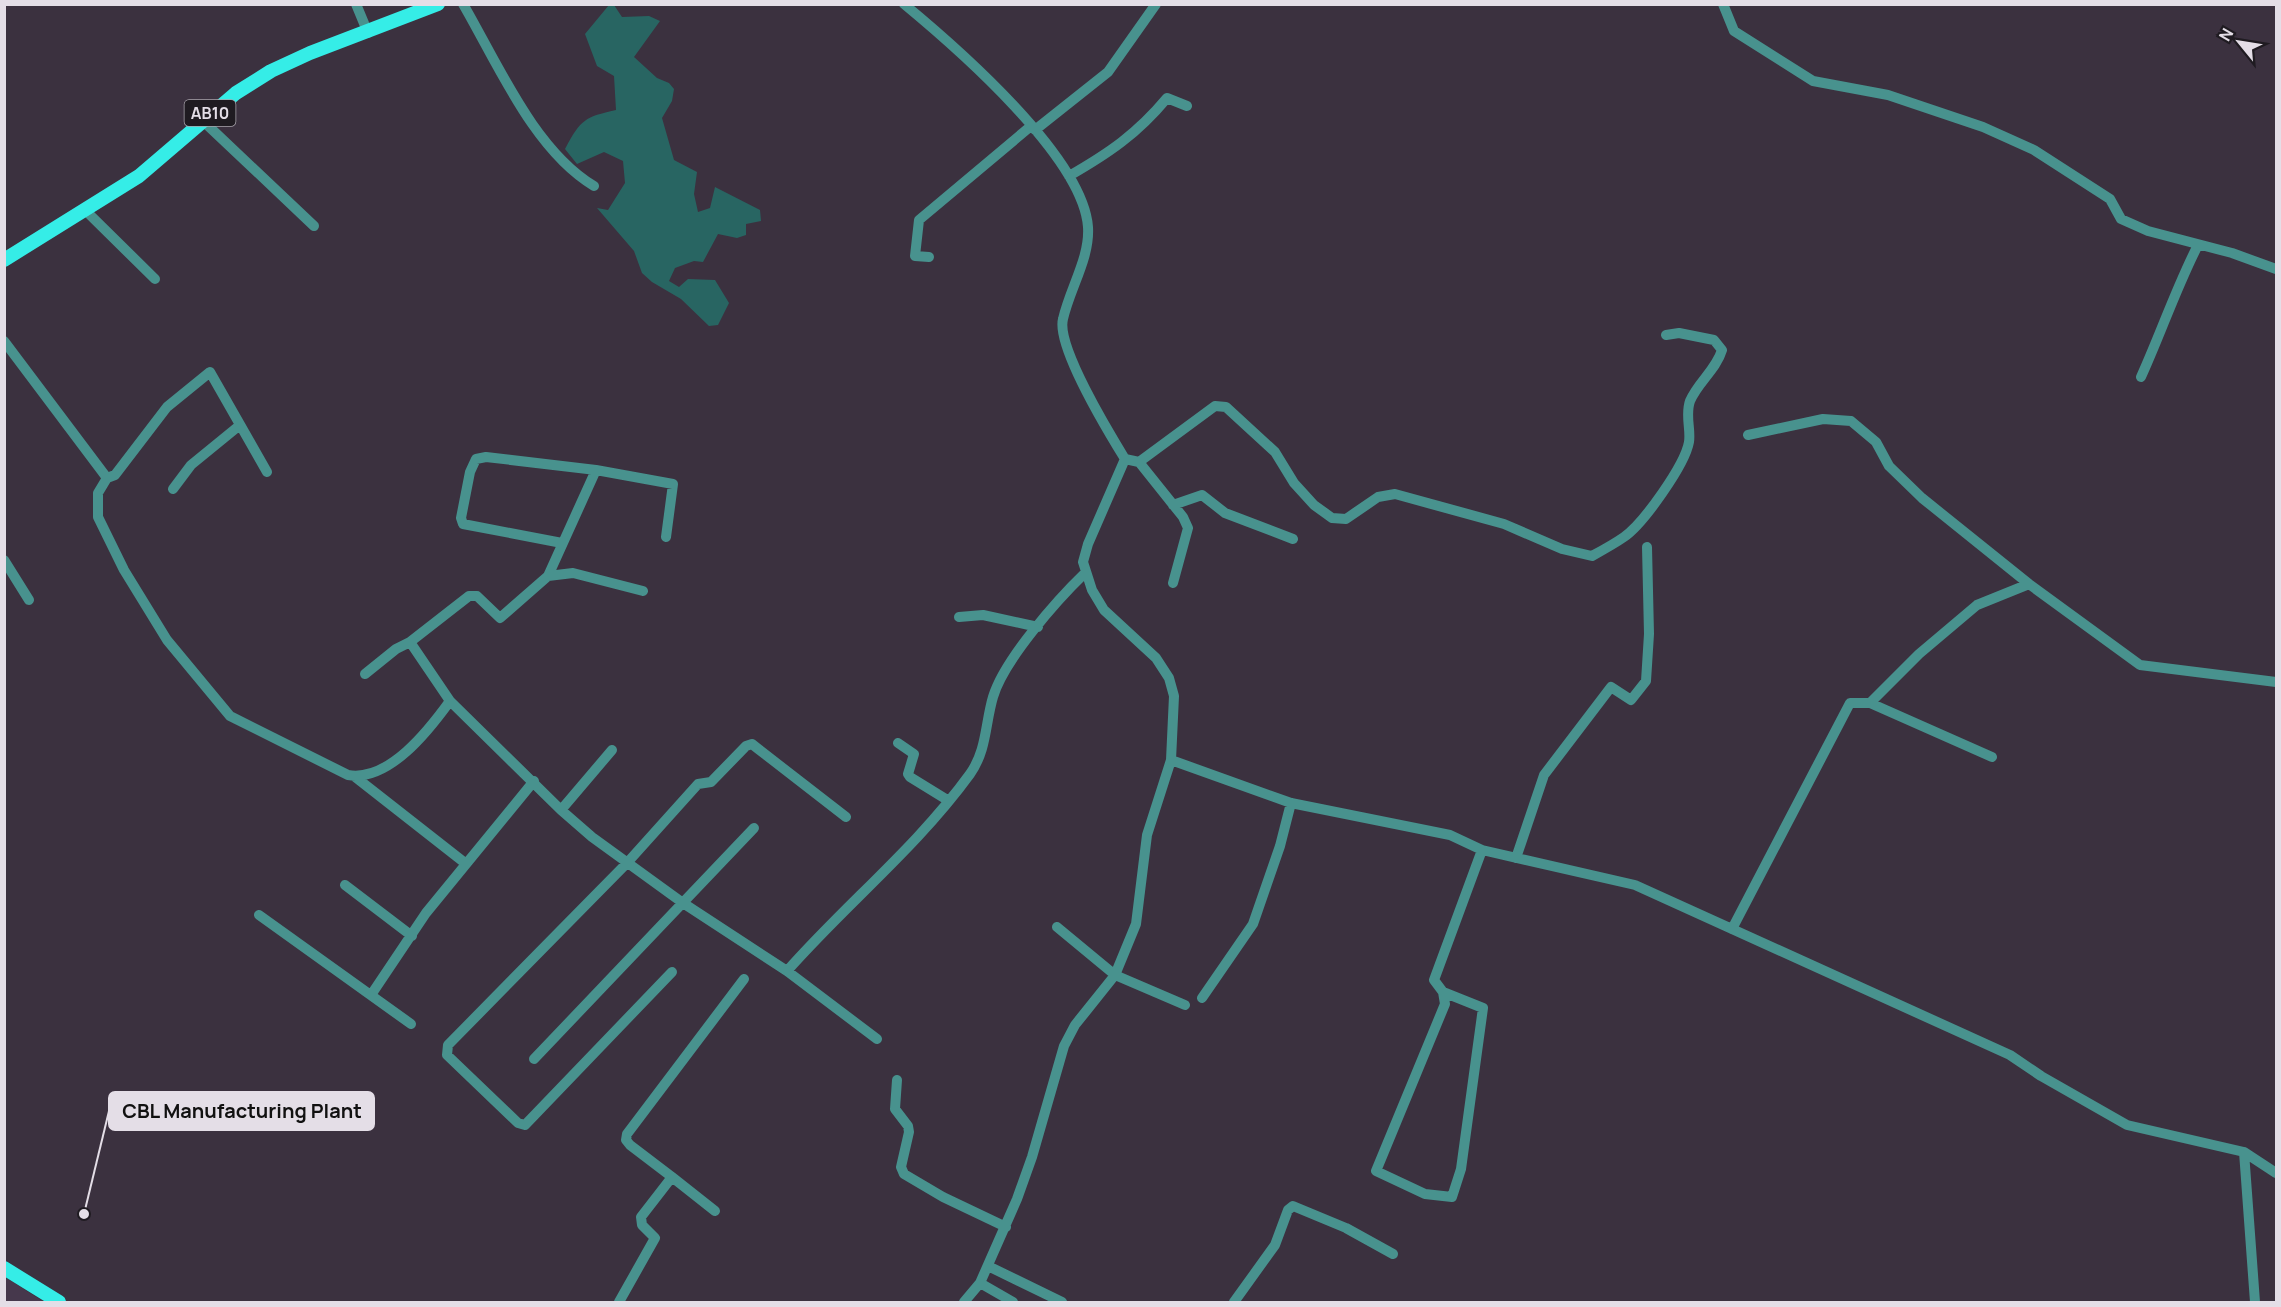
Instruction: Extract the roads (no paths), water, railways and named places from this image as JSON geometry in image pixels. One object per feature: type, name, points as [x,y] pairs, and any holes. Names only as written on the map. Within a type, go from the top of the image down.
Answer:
[{"type":"main road","name":"AB10","points":[[4,260],[139,176],[202,120],[236,93],[271,71],[310,53],[368,33],[438,4]]},
{"type":"main road","points":[[4,1269],[59,1302]]},
{"type":"street","points":[[356,4],[368,33]]},
{"type":"street","points":[[463,4],[541,136],[579,177],[594,186]]},
{"type":"street","points":[[904,4],[987,77],[1033,128],[1069,177],[1088,224],[1087,245],[1061,325],[1067,349],[1100,417],[1125,459],[1138,462],[1183,517],[1188,528],[1173,583]]},
{"type":"street","points":[[928,257],[915,256],[920,220],[1033,128],[1052,119],[1108,72],[1156,4]]},
{"type":"street","points":[[1723,4],[1734,31],[1813,81],[1888,95],[1983,127],[2034,150],[2110,199],[2121,219],[2148,231],[2232,253],[2277,269]]},
{"type":"street","points":[[1069,177],[1119,147],[1146,124],[1167,98],[1187,106]]},
{"type":"street","points":[[202,120],[314,226]]},
{"type":"street","points":[[85,210],[155,279]]},
{"type":"street","points":[[2141,377],[2168,318],[2182,276],[2198,245]]},
{"type":"street","points":[[1138,462],[1215,406],[1226,407],[1275,452],[1294,483],[1314,505],[1332,518],[1346,519],[1378,497],[1395,494],[1504,524],[1562,549],[1592,556],[1626,536],[1660,496],[1684,456],[1689,441],[1687,417],[1690,401],[1718,363],[1722,350],[1714,340],[1687,334],[1666,335]]},
{"type":"street","points":[[4,341],[107,478]]},
{"type":"street","points":[[267,472],[210,372],[167,407],[116,475],[107,478],[98,493],[98,517],[124,570],[167,640],[230,716],[354,776],[465,863]]},
{"type":"street","points":[[1748,435],[1823,419],[1851,421],[1876,442],[1889,466],[1922,498],[2029,584],[2140,665],[2277,682]]},
{"type":"street","points":[[173,489],[191,465],[240,425]]},
{"type":"street","points":[[562,543],[463,524],[461,518],[472,465],[476,459],[486,458],[596,470],[673,484],[666,537]]},
{"type":"street","points":[[964,1302],[980,1283],[1006,1227],[1032,1157],[1064,1046],[1075,1025],[1115,975],[1136,924],[1147,835],[1171,760],[1174,696],[1170,678],[1156,658],[1104,610],[1085,573],[1083,562],[1088,544],[1125,459]]},
{"type":"street","points":[[365,674],[469,596],[477,596],[500,618],[549,576],[596,470]]},
{"type":"street","points":[[1173,505],[1202,495],[1225,513],[1293,539]]},
{"type":"street","points":[[1516,858],[1544,775],[1611,687],[1631,700],[1646,681],[1649,634],[1647,547]]},
{"type":"street","points":[[4,560],[29,600]]},
{"type":"street","points":[[549,576],[573,573],[643,591]]},
{"type":"street","points":[[787,971],[949,801],[977,763],[985,745],[994,696],[1003,674],[1066,591],[1085,573]]},
{"type":"street","points":[[1870,703],[1919,654],[1977,605],[2029,584]]},
{"type":"street","points":[[959,617],[983,615],[1038,627]]},
{"type":"street","points":[[410,642],[450,701],[561,810],[627,863],[682,903],[787,971],[877,1039]]},
{"type":"street","points":[[354,776],[374,771],[409,751],[425,735],[450,701]]},
{"type":"street","points":[[1732,929],[1850,703],[1870,703],[1992,757]]},
{"type":"street","points":[[898,743],[914,754],[908,774],[910,777],[949,801]]},
{"type":"street","points":[[672,972],[525,1125],[518,1123],[447,1055],[448,1045],[627,863],[698,784],[711,782],[739,750],[752,744],[846,817]]},
{"type":"street","points":[[561,810],[612,750]]},
{"type":"street","points":[[1171,760],[1291,803],[1450,835],[1482,850],[1635,885],[2010,1055],[2041,1076],[2127,1125],[2244,1152],[2277,1173]]},
{"type":"street","points":[[371,995],[465,863],[534,781]]},
{"type":"street","points":[[1202,998],[1253,924],[1291,803]]},
{"type":"street","points":[[534,1059],[754,828]]},
{"type":"street","points":[[1443,992],[1483,1008],[1461,1169],[1452,1197],[1425,1194],[1376,1171],[1445,1005],[1443,992],[1434,980],[1482,850]]},
{"type":"street","points":[[345,885],[412,936]]},
{"type":"street","points":[[259,915],[411,1024]]},
{"type":"street","points":[[1057,927],[1115,975],[1185,1005]]},
{"type":"street","points":[[715,1212],[626,1140],[627,1134],[744,979]]},
{"type":"street","points":[[897,1080],[895,1109],[908,1126],[909,1132],[901,1167],[904,1174],[912,1181],[1006,1227]]},
{"type":"street","points":[[2244,1152],[2255,1302]]},
{"type":"street","points":[[619,1302],[655,1238],[642,1225],[641,1217],[672,1177]]},
{"type":"street","points":[[1234,1302],[1275,1245],[1288,1210],[1293,1206],[1298,1206],[1346,1228],[1393,1254]]},
{"type":"street","points":[[988,1266],[1062,1302]]},
{"type":"street","points":[[980,1283],[1013,1302]]},
{"type":"place","name":"CBL Manufacturing Plant","points":[[84,1214]]}]
